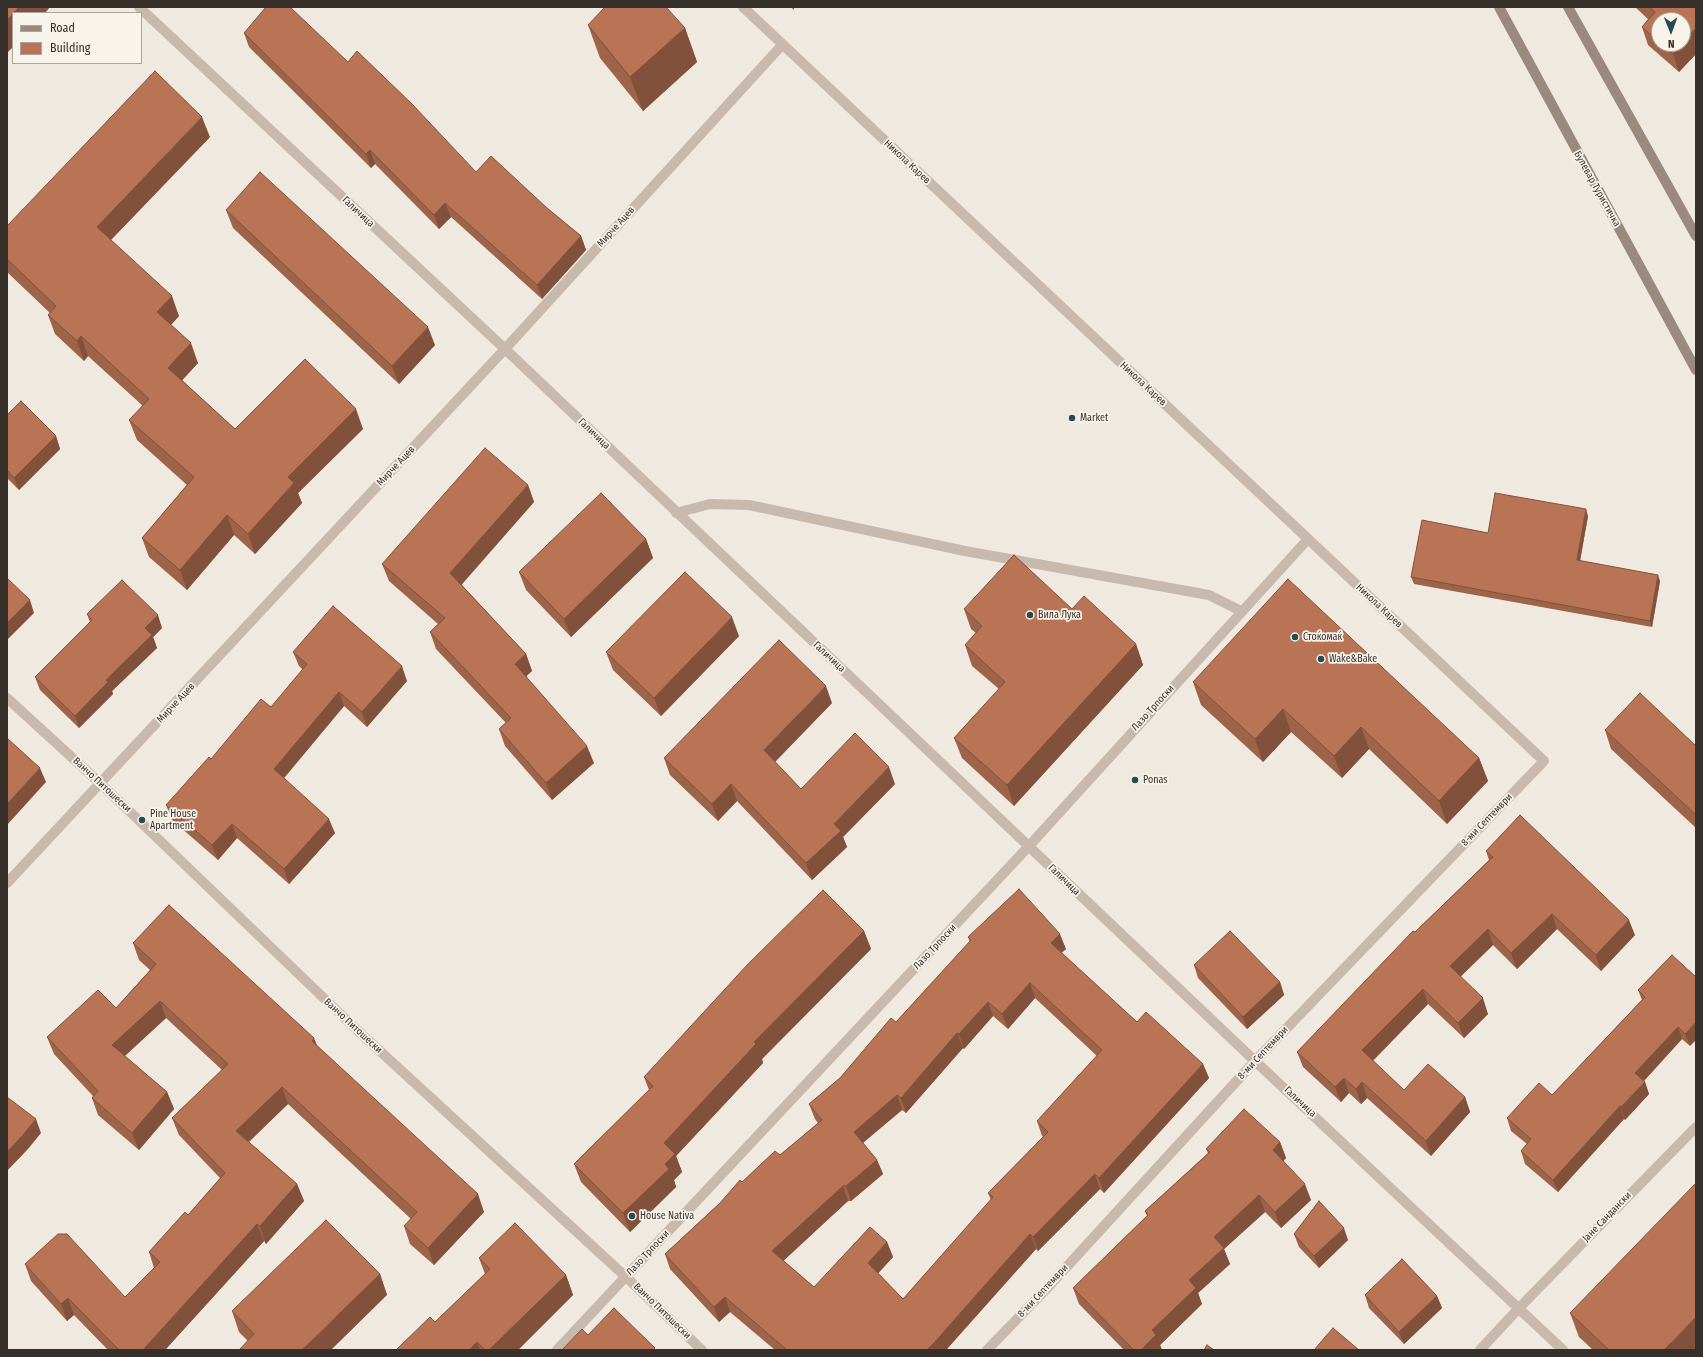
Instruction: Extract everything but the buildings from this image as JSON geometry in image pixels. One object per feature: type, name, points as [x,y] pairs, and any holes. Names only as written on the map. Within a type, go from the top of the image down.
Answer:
[{"type":"main road","name":"Булевар Туристичка","points":[[1499,7],[1696,370]]},
{"type":"main road","points":[[1568,7],[1696,236]]},
{"type":"street","name":"Галичица","points":[[139,7],[505,349],[676,513],[1255,1061],[1519,1308]]},
{"type":"street","name":"Никола Карев","points":[[743,7],[1544,761]]},
{"type":"street","name":"Мирче Ацев","points":[[7,883],[101,784],[505,349],[782,45]]},
{"type":"street","points":[[676,513],[710,504],[749,505],[965,551],[1209,596],[1241,611]]},
{"type":"street","name":"Лазо Трпоски","points":[[557,1350],[1029,846],[1308,539]]},
{"type":"street","name":"Ванчо Питошески","points":[[7,698],[101,784],[357,1030],[626,1276],[702,1350]]},
{"type":"street","name":"8-ми Септември","points":[[987,1350],[1050,1285],[1255,1061],[1544,761]]},
{"type":"street","name":"Јане Сандански","points":[[1480,1350],[1519,1308],[1696,1127]]},
{"type":"street","points":[[1519,1308],[1563,1350]]},
{"type":"place","name":"Market","points":[[1072,418]]},
{"type":"place","name":"Вила Лука","points":[[1030,615]]},
{"type":"place","name":"Стоќомаќ","points":[[1295,637]]},
{"type":"place","name":"Wake&Bake","points":[[1321,659]]},
{"type":"place","name":"Ponas","points":[[1135,780]]},
{"type":"place","name":"Pine House Apartment","points":[[142,820]]},
{"type":"place","name":"House Nativa","points":[[632,1216]]}]
